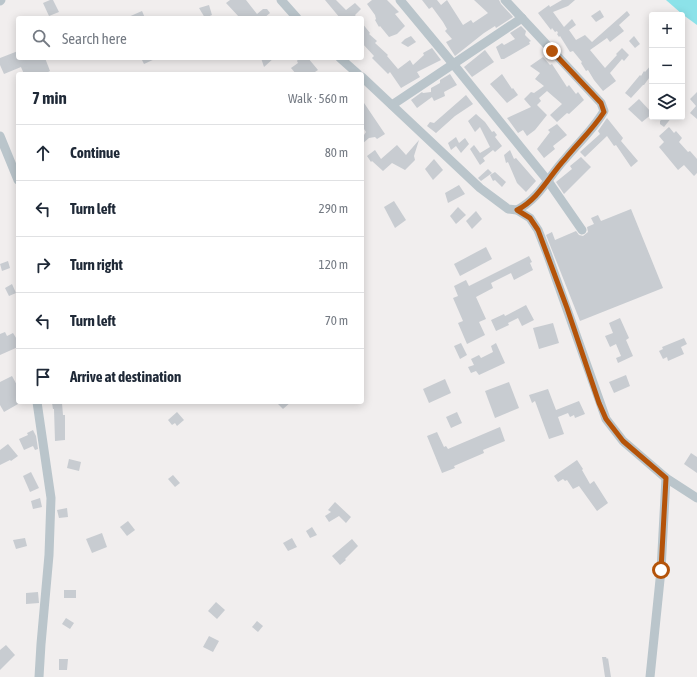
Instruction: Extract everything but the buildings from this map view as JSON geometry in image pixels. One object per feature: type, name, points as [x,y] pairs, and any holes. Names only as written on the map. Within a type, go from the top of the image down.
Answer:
[{"type":"street","points":[[281,0],[295,16]]},
{"type":"street","points":[[400,0],[548,181],[582,230]]},
{"type":"street","points":[[505,0],[601,103],[604,112],[598,122],[564,160],[548,181],[526,205],[517,210]]},
{"type":"street","points":[[392,105],[454,65],[522,18]]},
{"type":"street","points":[[342,60],[356,72]]},
{"type":"street","points":[[364,80],[480,188],[508,209],[517,210],[530,218],[538,230],[606,419],[623,441],[666,478],[697,498]]},
{"type":"street","points":[[0,136],[16,175]]},
{"type":"street","points":[[37,404],[51,498],[50,555],[39,677]]},
{"type":"street","points":[[650,677],[661,570],[666,478]]},
{"type":"water","points":[[666,0],[697,0],[697,25],[685,16],[685,12],[680,12]]},
{"type":"route","points":[[552,51],[601,103],[604,112],[598,122],[564,160],[538,193],[526,205],[517,210],[530,218],[538,230],[583,351],[599,403],[606,419],[623,441],[666,478],[661,570]]}]
